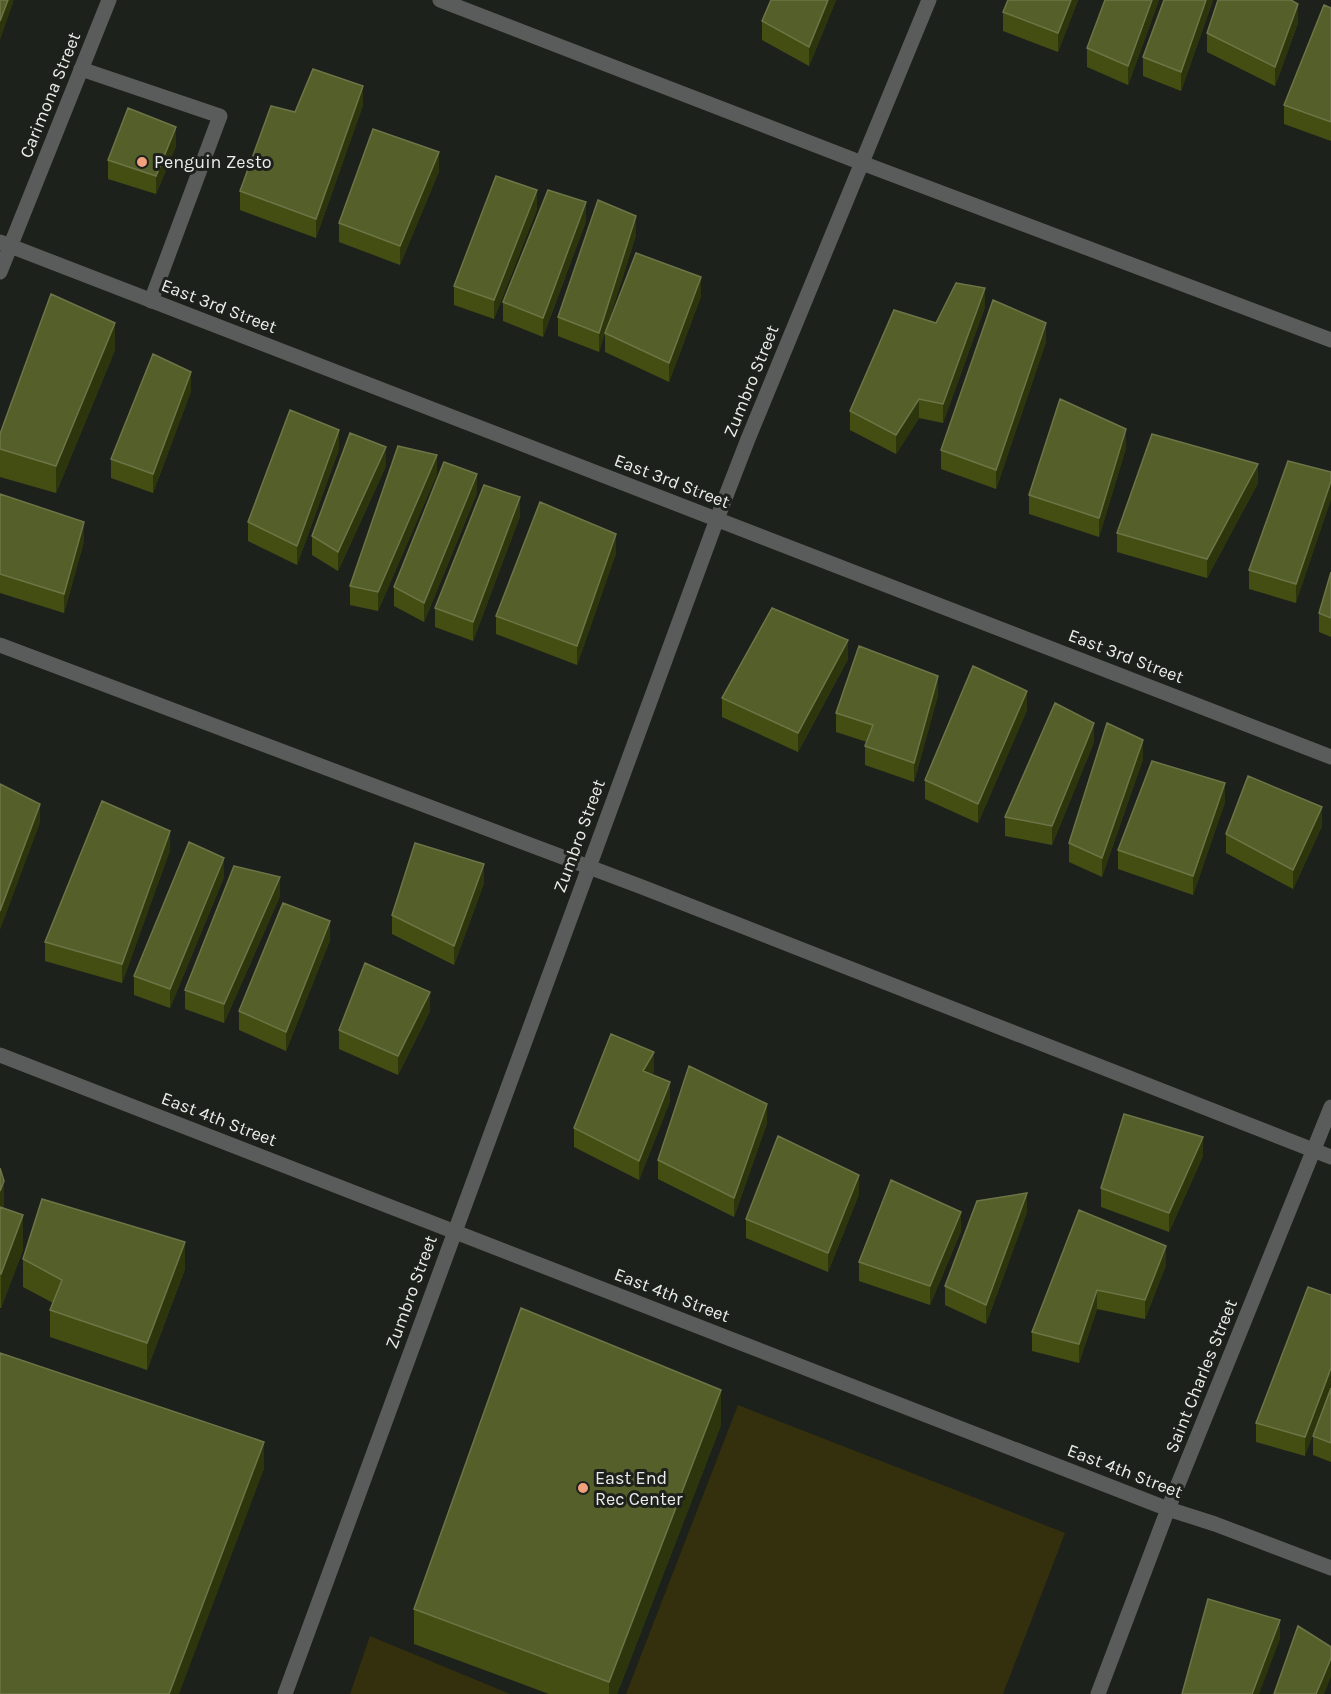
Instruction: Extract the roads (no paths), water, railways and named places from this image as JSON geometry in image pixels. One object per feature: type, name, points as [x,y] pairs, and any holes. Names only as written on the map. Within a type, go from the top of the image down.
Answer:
[{"type":"street","name":"Carimona Street","points":[[0,272],[5,244],[109,0]]},
{"type":"street","points":[[440,0],[862,163],[1331,340]]},
{"type":"street","name":"Zumbro Street","points":[[285,1694],[717,519],[929,0]]},
{"type":"street","points":[[81,69],[220,116],[151,301]]},
{"type":"street","name":"East 3rd Street","points":[[5,244],[1331,757]]},
{"type":"street","points":[[0,645],[588,867],[1331,1157]]},
{"type":"street","name":"East 4th Street","points":[[0,1055],[1168,1509],[1215,1524],[1331,1568]]},
{"type":"street","name":"Saint Charles Street","points":[[1098,1694],[1168,1509],[1331,1107]]},
{"type":"place","name":"Penguin Zesto","points":[[142,162]]},
{"type":"place","name":"East End Rec Center","points":[[583,1488]]}]
